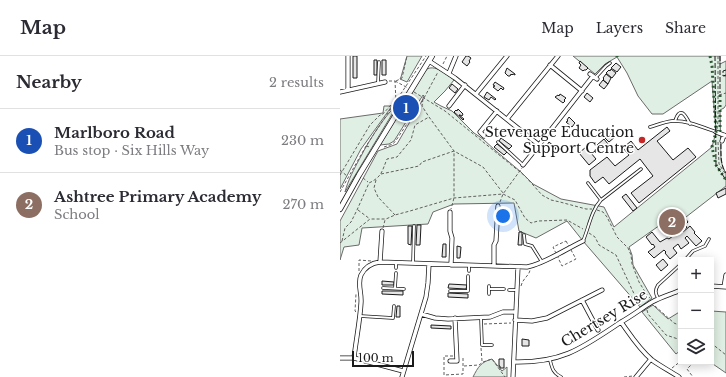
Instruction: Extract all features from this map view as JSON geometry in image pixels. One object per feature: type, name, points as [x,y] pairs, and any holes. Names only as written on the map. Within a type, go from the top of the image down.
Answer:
[{"type":"street","points":[[348,56],[348,89]]},
{"type":"street","points":[[340,209],[428,58],[432,56]]},
{"type":"street","points":[[449,73],[456,56]]},
{"type":"street","points":[[507,119],[558,56]]},
{"type":"street","points":[[476,94],[505,57]]},
{"type":"street","points":[[428,58],[465,85],[539,145]]},
{"type":"street","points":[[550,66],[582,91]]},
{"type":"street","points":[[523,164],[594,77]]},
{"type":"street","points":[[340,92],[385,82]]},
{"type":"street","points":[[449,106],[465,85]]},
{"type":"street","points":[[484,136],[480,132],[497,111]]},
{"type":"street","points":[[717,132],[725,135],[720,142]]},
{"type":"street","points":[[494,266],[494,245],[496,241],[498,206]]},
{"type":"street","points":[[450,212],[450,231],[452,238],[451,265]]},
{"type":"street","points":[[380,262],[382,230]]},
{"type":"street","points":[[354,358],[362,302],[359,286],[360,277],[366,267],[375,262],[518,267],[531,266],[542,262],[582,241]]},
{"type":"street","points":[[402,377],[427,291],[429,264]]},
{"type":"street","points":[[513,377],[518,267]]},
{"type":"street","points":[[714,286],[725,287],[726,275]]},
{"type":"street","points":[[515,322],[547,318],[602,290]]},
{"type":"street","name":"Chertsey Rise","points":[[514,362],[536,362],[550,360],[578,350],[602,336],[644,307],[678,290]]},
{"type":"street","points":[[582,300],[598,330]]},
{"type":"street","points":[[421,314],[435,318],[481,318],[490,317],[503,312],[516,312]]},
{"type":"street","points":[[450,361],[457,361],[455,318]]},
{"type":"street","points":[[621,322],[635,342],[651,359],[679,377]]},
{"type":"street","points":[[340,358],[354,358],[403,372]]},
{"type":"street","points":[[636,376],[651,359]]},
{"type":"lane","points":[[378,83],[379,62]]},
{"type":"lane","points":[[594,77],[610,63]]},
{"type":"lane","points":[[675,121],[679,113],[682,112],[690,124]]},
{"type":"lane","points":[[650,127],[663,122],[675,121],[717,132]]},
{"type":"lane","points":[[498,142],[523,164]]},
{"type":"lane","points":[[582,241],[594,209],[601,200],[641,169]]},
{"type":"lane","points":[[588,183],[601,200]]},
{"type":"lane","points":[[413,263],[414,226]]},
{"type":"lane","points":[[524,235],[525,244],[532,246],[542,262]]},
{"type":"lane","points":[[688,257],[693,251],[704,246],[709,239]]},
{"type":"lane","points":[[396,262],[396,268]]},
{"type":"lane","points":[[468,271],[469,265]]},
{"type":"lane","points":[[659,299],[656,294],[658,285],[678,267]]},
{"type":"lane","points":[[395,288],[396,273]]},
{"type":"lane","points":[[450,291],[468,291],[468,276]]},
{"type":"lane","points":[[489,294],[489,287],[504,290]]},
{"type":"lane","points":[[382,288],[404,289]]},
{"type":"lane","points":[[509,290],[517,290]]},
{"type":"lane","points":[[360,315],[393,318],[394,306]]},
{"type":"lane","points":[[481,318],[482,345],[492,345]]},
{"type":"lane","points":[[598,330],[602,336]]},
{"type":"lane","points":[[550,360],[556,376],[561,377]]},
{"type":"path","points":[[385,82],[395,81],[402,78],[407,56]]},
{"type":"path","points":[[384,147],[393,144],[397,139],[424,98],[447,56]]},
{"type":"path","points":[[717,132],[718,56]]},
{"type":"path","points":[[340,192],[366,146],[428,58]]},
{"type":"path","points":[[395,81],[396,102]]},
{"type":"path","points":[[718,95],[726,93]]},
{"type":"path","points":[[424,98],[422,106],[454,151],[483,167],[503,194],[515,200],[525,218],[531,223],[538,221],[567,220],[587,231],[595,237],[599,244],[616,255],[636,298],[666,335],[678,339]]},
{"type":"path","points":[[424,98],[445,111],[520,172],[542,195],[551,200],[603,212],[617,237],[628,248],[639,282],[647,295],[674,323],[678,325]]},
{"type":"path","points":[[340,175],[370,125],[391,105],[394,105]]},
{"type":"path","points":[[396,215],[378,197],[374,188],[376,180],[381,174],[387,159],[397,157],[410,140],[415,125],[429,117]]},
{"type":"path","points":[[720,142],[719,164],[726,175]]},
{"type":"path","points":[[381,174],[419,166],[422,162],[454,151]]},
{"type":"path","points":[[450,212],[454,198],[454,151]]},
{"type":"path","points":[[340,170],[348,177]]},
{"type":"path","points":[[498,206],[503,194],[520,172]]},
{"type":"path","points":[[359,175],[369,183]]},
{"type":"path","points":[[340,246],[345,228],[351,222],[369,183],[376,180]]},
{"type":"path","points":[[357,210],[370,219],[386,219],[454,198],[503,194]]},
{"type":"path","points":[[341,243],[370,219]]},
{"type":"path","points":[[382,230],[386,219]]},
{"type":"path","points":[[521,286],[523,280],[530,273],[531,266]]},
{"type":"path","points":[[356,291],[355,311],[360,315]]},
{"type":"path","points":[[482,324],[515,322]]},
{"type":"path","points":[[482,345],[482,362]]},
{"type":"path","points":[[714,345],[726,355]]},
{"type":"path","points":[[444,367],[444,375],[463,374],[463,358],[457,358]]},
{"type":"path","points":[[463,366],[479,365],[482,362],[492,359],[505,377]]},
{"type":"path","points":[[668,371],[678,363]]},
{"type":"path","points":[[690,365],[687,369],[693,377]]},
{"type":"path","points":[[624,377],[636,376]]},
{"type":"green space","points":[[407,56],[422,56],[407,82],[400,79]]},
{"type":"green space","points":[[573,56],[720,56],[720,64],[726,61],[726,105],[720,110],[721,160],[726,173],[726,186],[686,217],[677,213],[629,247],[633,265],[652,298],[640,307],[567,221],[536,238],[519,231],[514,203],[454,204],[433,212],[428,224],[362,228],[359,245],[344,247],[340,260],[340,221],[378,151],[397,144],[422,101],[423,95],[394,141],[389,144],[380,145],[396,119],[406,110],[412,93],[426,70],[429,68],[440,70],[454,80],[434,102],[452,111],[474,133],[483,139],[533,184],[561,199],[604,207],[614,227],[712,147],[716,132],[712,81],[663,114],[652,114],[638,96],[627,73],[617,57],[605,64],[595,74]]},
{"type":"green space","points":[[400,101],[345,192],[351,175],[368,143],[383,121]]},
{"type":"green space","points":[[384,106],[392,106],[361,149],[340,189],[340,119],[383,113]]},
{"type":"green space","points":[[653,305],[668,319],[678,313],[678,352],[676,354],[642,312]]},
{"type":"green space","points":[[714,311],[726,312],[726,373],[714,365]]},
{"type":"green space","points":[[492,359],[502,371],[507,367],[507,377],[473,377],[480,365]]},
{"type":"building","points":[[353,56],[357,56],[357,78],[353,78]]},
{"type":"building","points":[[466,56],[471,58],[467,66],[462,62]]},
{"type":"building","points":[[374,60],[377,60],[377,75],[374,75]]},
{"type":"building","points":[[382,60],[386,60],[386,75],[382,75]]},
{"type":"building","points":[[580,61],[588,68],[586,70],[583,71],[579,68],[581,65],[579,63]]},
{"type":"building","points":[[616,63],[621,67],[617,72],[611,68]]},
{"type":"building","points":[[507,68],[515,75],[511,74],[508,76],[505,73]]},
{"type":"building","points":[[611,69],[616,73],[612,78],[606,73]]},
{"type":"building","points":[[606,74],[611,78],[608,84],[603,80]]},
{"type":"building","points":[[603,80],[608,84],[604,89],[599,85]]},
{"type":"building","points":[[495,82],[504,88],[503,90],[501,88],[498,91],[493,87],[495,86],[493,85]]},
{"type":"building","points":[[452,84],[458,89],[455,93],[449,88]]},
{"type":"building","points":[[487,92],[496,99],[495,100],[491,97],[489,100],[484,97]]},
{"type":"building","points":[[587,93],[593,98],[590,102],[584,97]]},
{"type":"building","points":[[560,94],[566,98],[563,103],[555,97],[558,95],[559,96]]},
{"type":"building","points":[[458,109],[463,114],[462,116],[459,115],[464,119],[463,120],[454,112]]},
{"type":"building","points":[[569,117],[575,123],[572,127],[566,122],[568,121],[567,120]]},
{"type":"building","points":[[667,127],[670,131],[657,141],[673,160],[688,148],[696,157],[639,203],[631,193],[653,176],[640,159],[609,184],[603,177],[595,183],[590,176],[590,170],[607,157],[615,166],[629,155],[623,148],[631,141],[638,150]]},
{"type":"building","points":[[613,132],[616,136],[609,142],[605,138]]},
{"type":"building","points":[[501,138],[512,146],[509,149],[499,141]]},
{"type":"building","points":[[604,139],[608,144],[600,149],[597,145]]},
{"type":"building","points":[[549,142],[556,148],[553,152],[547,147]]},
{"type":"building","points":[[497,144],[507,152],[504,155],[494,147]]},
{"type":"building","points":[[586,147],[596,159],[589,165],[579,153]]},
{"type":"building","points":[[726,188],[726,194],[718,198],[716,193]]},
{"type":"building","points":[[626,194],[637,208],[633,211],[622,197]]},
{"type":"building","points":[[677,214],[682,220],[685,218],[688,222],[685,225],[687,227],[682,231],[683,232],[690,226],[695,232],[694,233],[702,241],[696,246],[687,236],[685,238],[689,243],[681,249],[678,244],[673,248],[677,253],[670,259],[664,250],[654,258],[648,252],[655,247],[646,237],[652,232],[660,242],[667,238],[669,239],[678,232],[669,222]]},
{"type":"building","points":[[417,225],[421,225],[420,245],[416,245]]},
{"type":"building","points":[[408,226],[412,226],[411,245],[408,244]]},
{"type":"building","points":[[519,232],[522,232],[522,245],[518,245]]},
{"type":"building","points":[[443,244],[446,244],[446,257],[442,257]]},
{"type":"building","points":[[457,246],[461,247],[460,258],[457,258]]},
{"type":"building","points":[[663,259],[668,265],[661,271],[656,265]]},
{"type":"building","points":[[382,281],[394,282],[394,285],[382,285]]},
{"type":"building","points":[[449,284],[467,285],[466,289],[448,288]]},
{"type":"building","points":[[382,291],[403,291],[403,295],[382,294]]},
{"type":"building","points":[[448,293],[468,294],[468,298],[448,297]]},
{"type":"building","points":[[397,306],[400,306],[400,317],[396,317]]},
{"type":"building","points":[[431,325],[451,326],[451,329],[431,328]]},
{"type":"building","points":[[522,339],[529,340],[529,346],[522,346]]},
{"type":"building","points":[[499,359],[504,359],[504,368],[500,368]]},
{"type":"hedge","points":[[710,56],[712,66],[716,132],[712,147],[716,165],[726,180]]},
{"type":"hedge","points":[[720,95],[720,131]]},
{"type":"fence","points":[[715,56],[716,165],[726,180]]},
{"type":"fence","points":[[720,56],[720,93]]},
{"type":"fence","points":[[726,70],[723,71],[723,76],[726,75]]},
{"type":"fence","points":[[721,144],[722,163],[726,173]]},
{"type":"place","name":"Marlboro Road","points":[[406,108]]},
{"type":"place","name":"Stevenage Education Support Centre","points":[[642,140]]},
{"type":"place","name":"Ashtree Primary Academy","points":[[672,222]]}]
